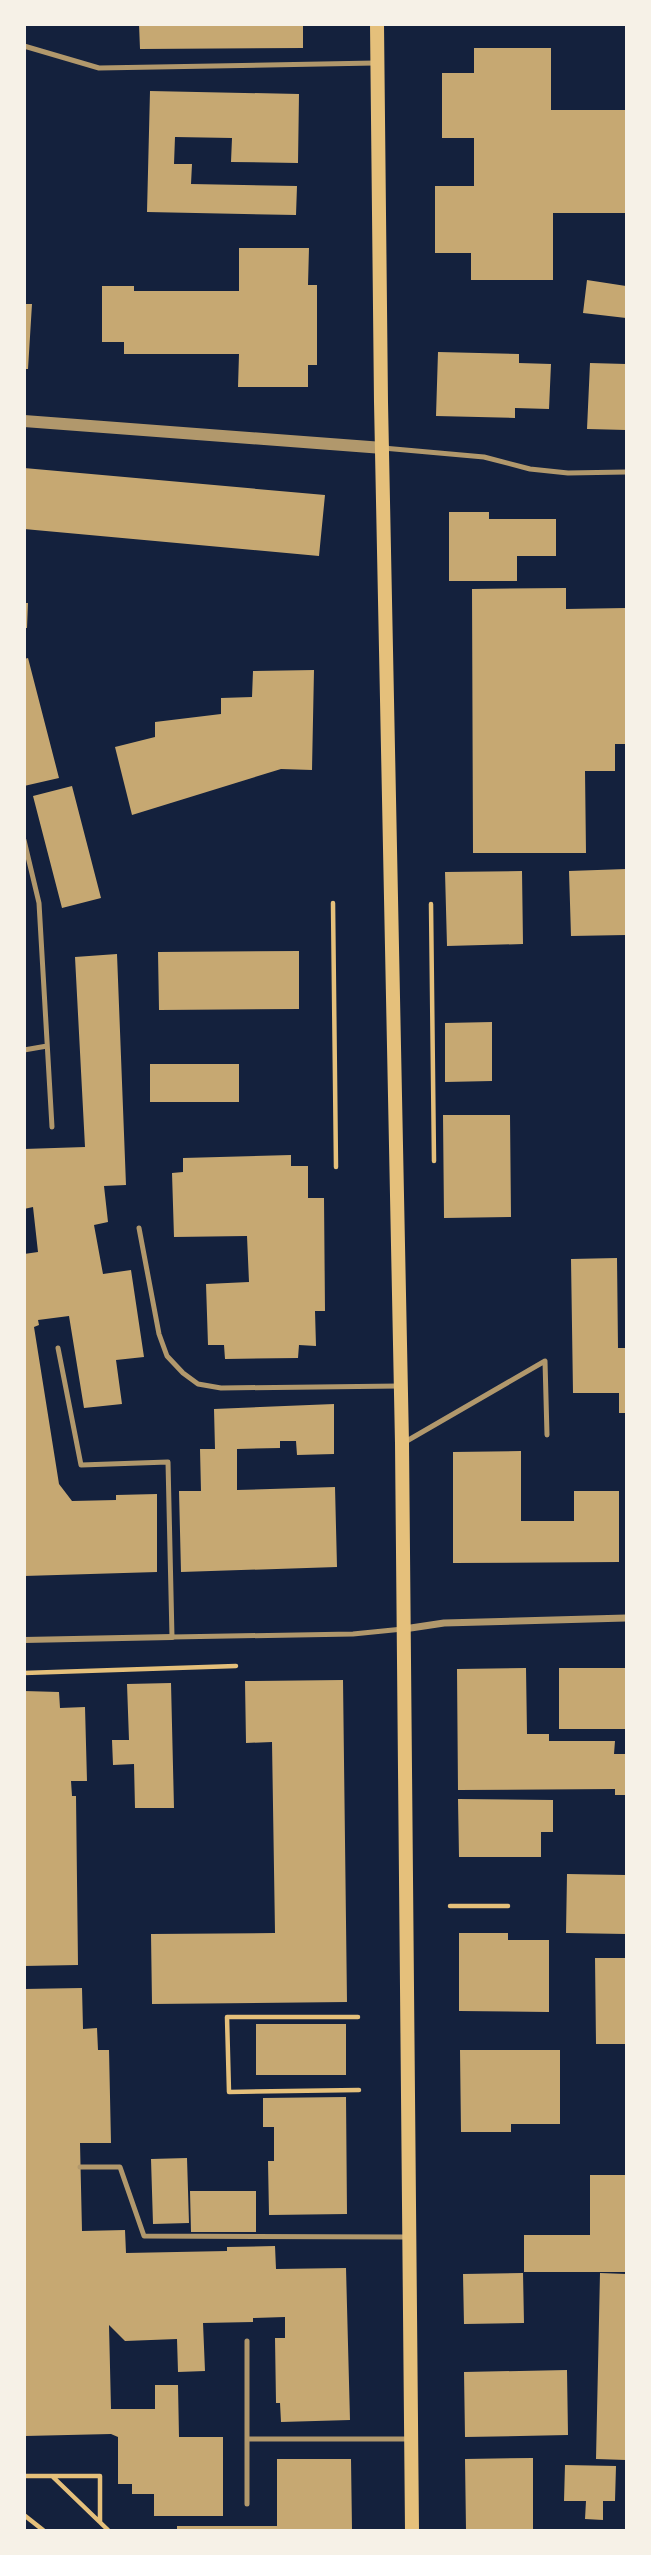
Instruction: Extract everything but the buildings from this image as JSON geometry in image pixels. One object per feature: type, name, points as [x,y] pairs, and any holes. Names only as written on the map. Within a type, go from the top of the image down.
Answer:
[{"type":"main road","points":[[377,24],[402,1443],[412,2530]]},
{"type":"street","points":[[24,421],[383,448]]},
{"type":"street","points":[[403,1629],[444,1623],[626,1618]]},
{"type":"street","points":[[24,1640],[172,1637]]},
{"type":"lane","points":[[24,46],[99,68],[377,63]]},
{"type":"lane","points":[[383,448],[484,457],[530,469],[568,473],[626,472]]},
{"type":"lane","points":[[24,840],[39,903],[52,1127]]},
{"type":"lane","points":[[24,1050],[47,1046]]},
{"type":"lane","points":[[139,1228],[159,1334],[167,1356],[198,1384],[221,1388],[401,1386]]},
{"type":"lane","points":[[58,1348],[81,1465],[168,1462],[172,1637],[353,1634],[403,1629]]},
{"type":"lane","points":[[402,1443],[545,1362],[547,1435]]},
{"type":"lane","points":[[80,2167],[120,2167],[144,2236],[408,2238]]},
{"type":"lane","points":[[247,2341],[247,2504]]},
{"type":"lane","points":[[247,2439],[411,2439]]},
{"type":"path","points":[[333,903],[336,1167]]},
{"type":"path","points":[[431,904],[434,1161]]},
{"type":"path","points":[[24,1673],[236,1666]]},
{"type":"path","points":[[450,1906],[508,1906]]},
{"type":"path","points":[[358,2017],[227,2017],[229,2092],[359,2090]]},
{"type":"path","points":[[24,2476],[100,2476],[100,2522]]},
{"type":"path","points":[[52,2476],[108,2530]]},
{"type":"path","points":[[24,2515],[43,2530]]}]
